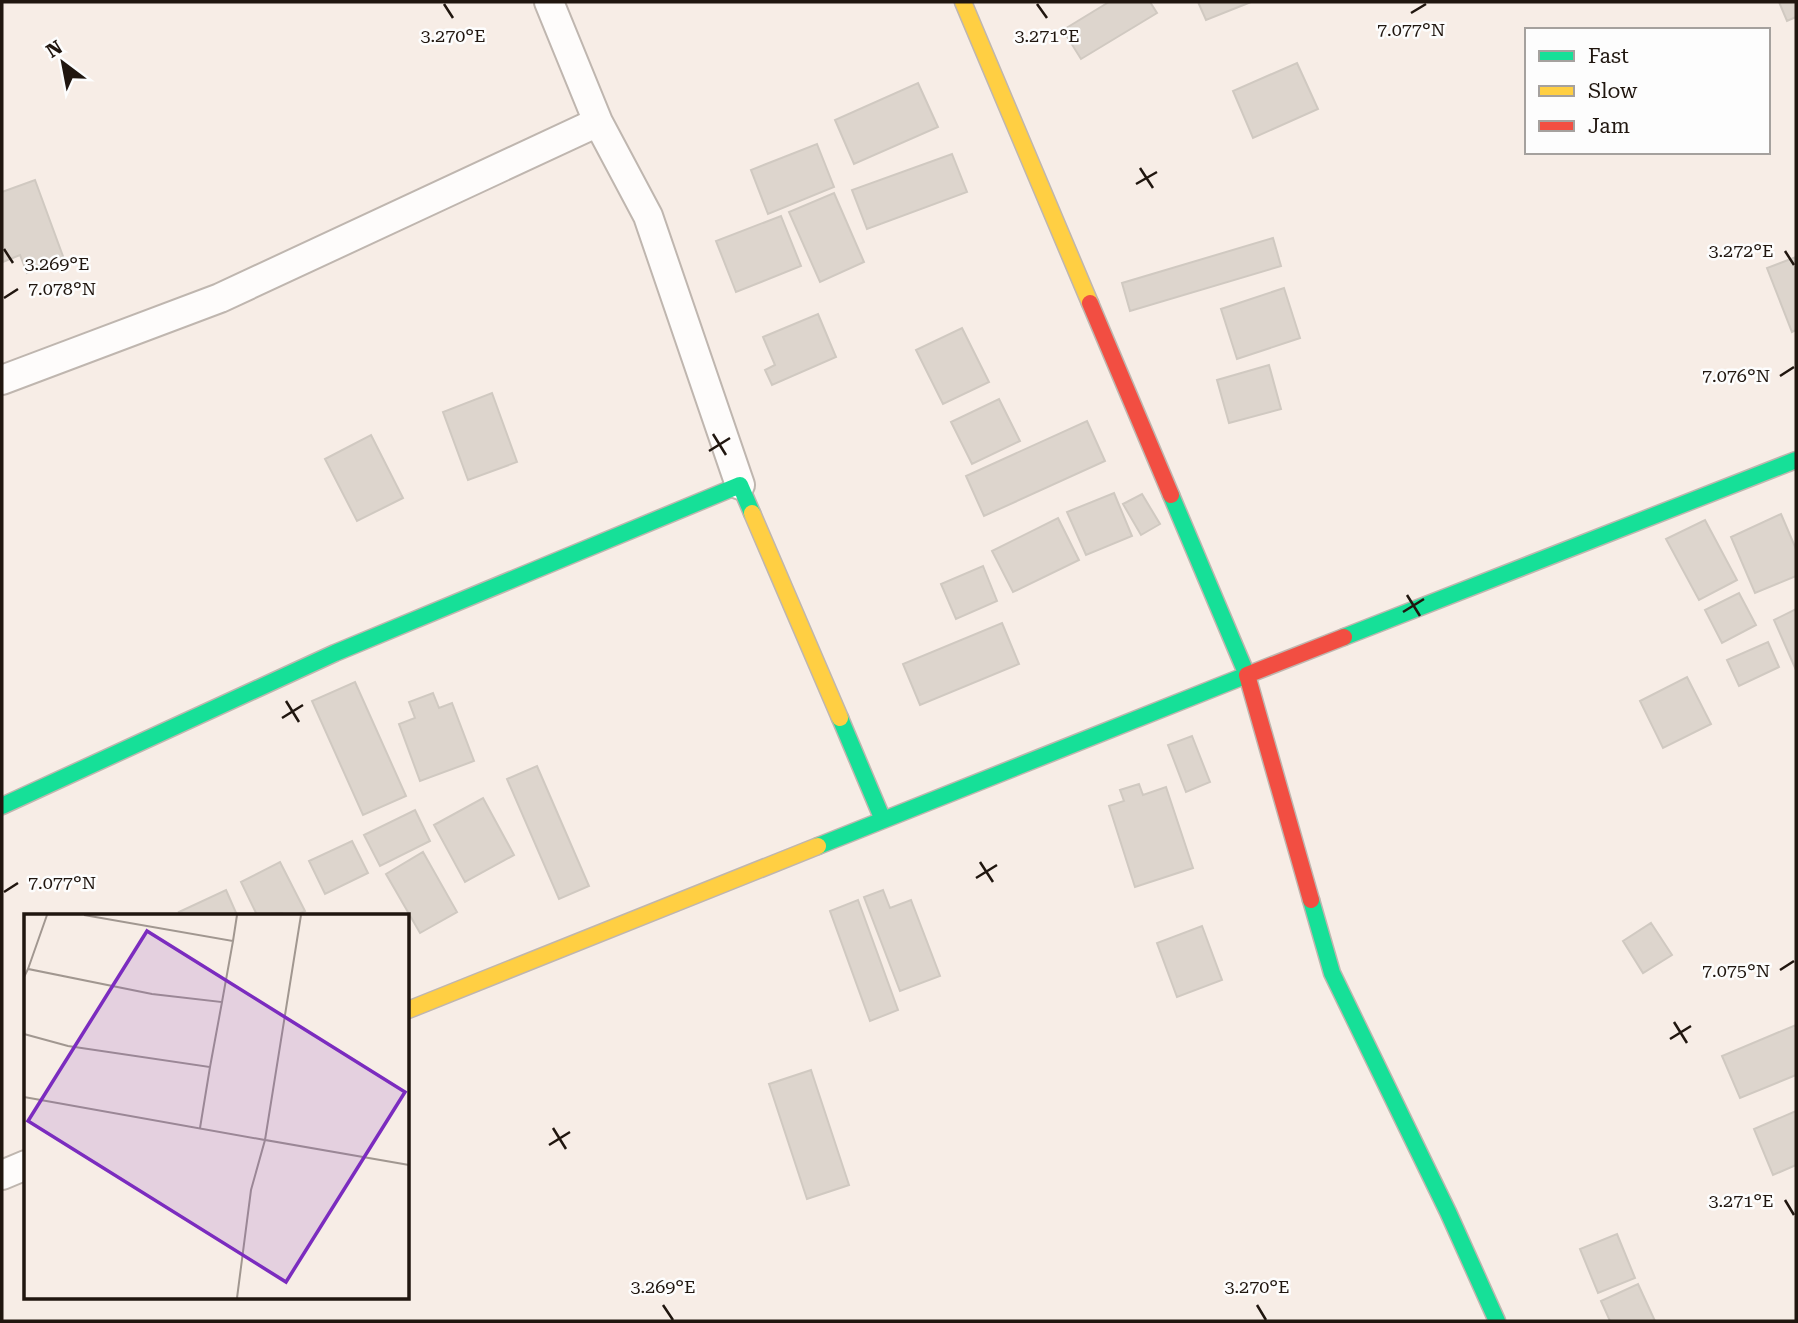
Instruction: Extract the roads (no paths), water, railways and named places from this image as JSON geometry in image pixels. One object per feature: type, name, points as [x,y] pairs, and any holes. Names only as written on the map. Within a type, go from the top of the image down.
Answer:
[{"type":"street","points":[[550,2],[598,122],[648,216],[740,485],[883,820]]},
{"type":"street","points":[[963,2],[1247,675],[1332,973],[1448,1212],[1497,1321]]},
{"type":"street","points":[[2,380],[220,298],[598,122]]},
{"type":"street","points":[[410,1009],[1247,675],[1796,460]]},
{"type":"street","points":[[2,806],[335,653],[740,485]]},
{"type":"street","points":[[2,1175],[24,1166]]}]
